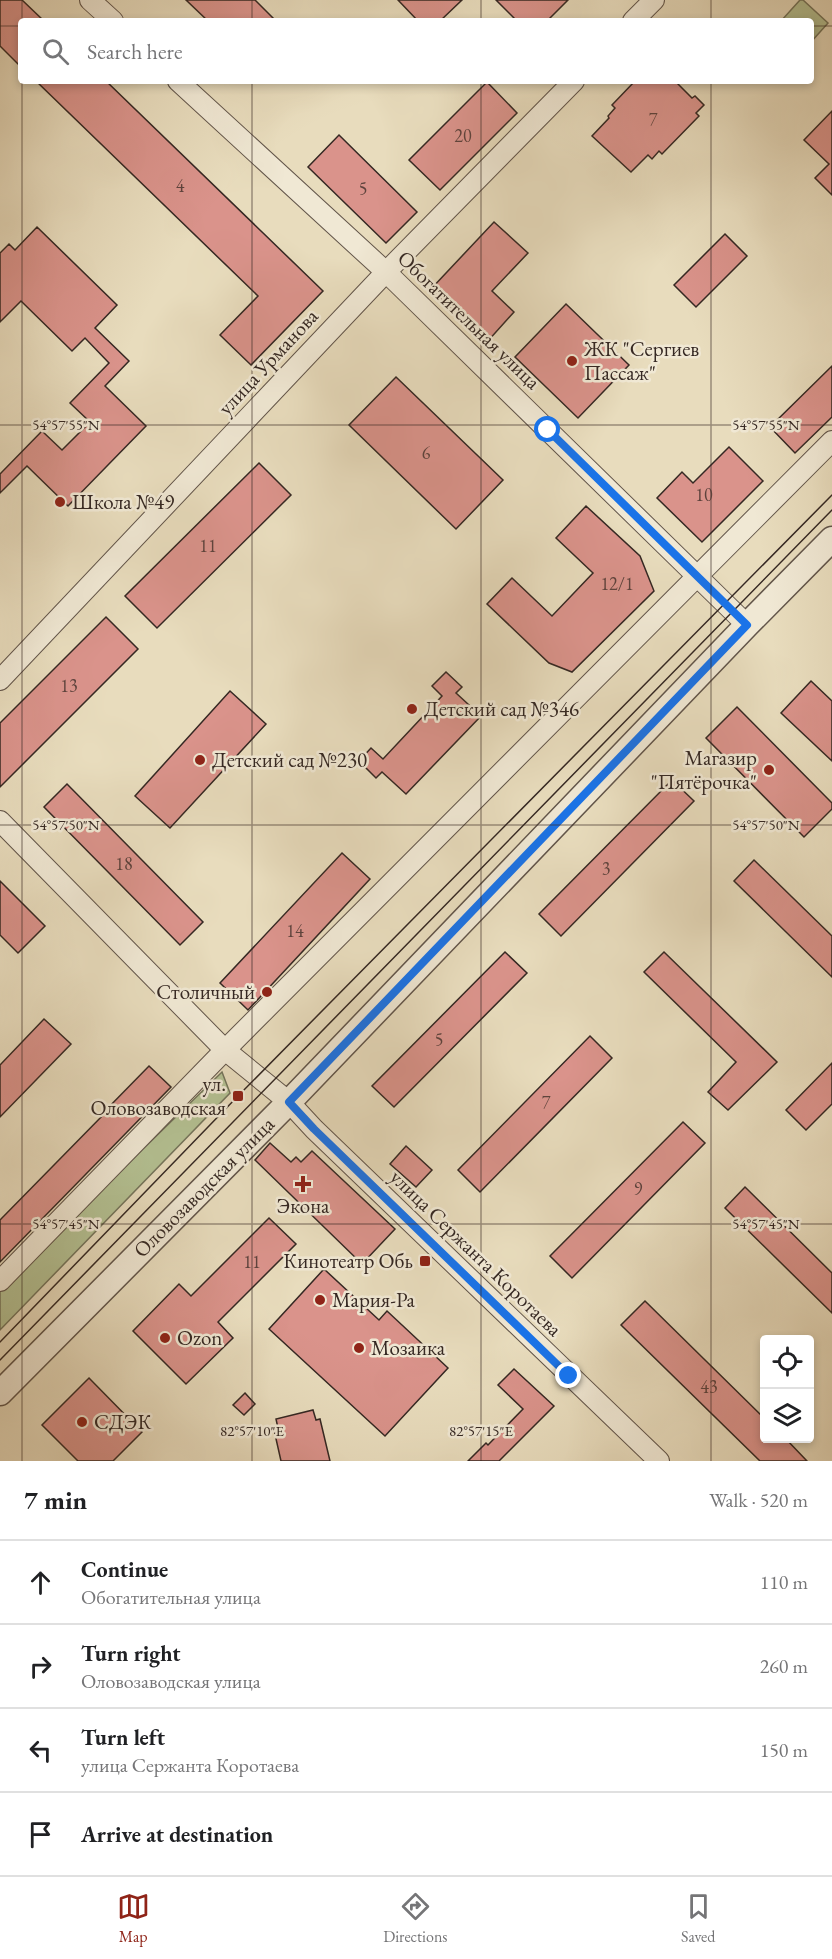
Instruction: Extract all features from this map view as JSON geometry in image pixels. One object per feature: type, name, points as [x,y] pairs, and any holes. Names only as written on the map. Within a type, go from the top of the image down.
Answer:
[{"type":"street","points":[[90,0],[110,18]]},
{"type":"street","points":[[636,18],[654,0]]},
{"type":"street","name":"Обогатительная улица","points":[[181,84],[386,272],[747,625]]},
{"type":"street","name":"улица Урманова","points":[[0,680],[386,272],[571,84]]},
{"type":"street","points":[[0,1281],[225,1050],[832,441]]},
{"type":"street","name":"Оловозаводская улица","points":[[0,1394],[289,1102],[832,539]]},
{"type":"street","name":"улица Сержанта Коротаева","points":[[0,821],[225,1050],[289,1102],[314,1129],[659,1461]]},
{"type":"green space","points":[[800,0],[803,0],[828,23],[814,39],[814,18],[784,18]]},
{"type":"green space","points":[[222,1072],[230,1093],[0,1330],[0,1288]]},
{"type":"building","points":[[0,0],[22,0],[41,18],[18,18],[18,64],[0,46]]},
{"type":"building","points":[[186,0],[255,0],[273,18],[205,18]]},
{"type":"building","points":[[398,0],[462,0],[443,18],[415,18]]},
{"type":"building","points":[[496,0],[568,0],[550,18],[514,18]]},
{"type":"building","points":[[39,84],[109,84],[323,291],[251,365],[220,335],[258,296]]},
{"type":"building","points":[[485,84],[489,84],[517,113],[440,190],[409,160]]},
{"type":"building","points":[[632,84],[678,84],[692,98],[695,96],[704,105],[696,113],[699,116],[662,154],[659,151],[652,159],[648,155],[631,172],[592,136],[609,118],[608,116],[615,108],[612,105]]},
{"type":"building","points":[[832,111],[832,195],[815,178],[829,164],[804,140]]},
{"type":"building","points":[[339,135],[417,212],[386,243],[308,167]]},
{"type":"building","points":[[494,222],[528,253],[492,291],[514,312],[487,342],[431,289]]},
{"type":"building","points":[[37,227],[117,305],[95,328],[129,361],[105,386],[146,426],[68,506],[27,466],[0,493],[0,474],[42,431],[62,450],[90,422],[70,403],[109,363],[85,338],[72,351],[21,301],[0,322],[0,253],[9,244],[15,250]]},
{"type":"building","points":[[725,234],[747,256],[696,307],[674,285]]},
{"type":"building","name":"ЖК \"Сергиев Пассаж\"","points":[[566,304],[629,365],[578,418],[515,357]]},
{"type":"building","points":[[832,366],[832,417],[795,453],[770,427]]},
{"type":"building","points":[[396,377],[503,480],[456,529],[349,425]]},
{"type":"building","points":[[729,447],[763,481],[702,542],[657,498],[682,472],[693,483]]},
{"type":"building","points":[[259,463],[291,495],[157,628],[125,596]]},
{"type":"building","points":[[586,506],[640,556],[654,591],[572,672],[549,663],[487,604],[512,578],[552,616],[593,573],[556,538]]},
{"type":"building","points":[[106,617],[138,649],[0,787],[0,723]]},
{"type":"building","points":[[446,672],[462,687],[456,693],[481,716],[406,794],[382,772],[376,778],[359,761],[371,748],[383,759],[442,696],[432,686]]},
{"type":"building","points":[[811,681],[832,701],[832,761],[781,713]]},
{"type":"building","name":"Детский сад №230","points":[[230,691],[266,724],[170,828],[135,796]]},
{"type":"building","name":"Магазир \"Пятёрочка\"","points":[[737,707],[832,803],[832,809],[804,837],[706,738]]},
{"type":"building","points":[[672,780],[694,801],[561,936],[539,914]]},
{"type":"building","points":[[67,784],[203,922],[180,945],[44,807]]},
{"type":"building","points":[[342,853],[370,879],[248,1010],[220,983]]},
{"type":"building","points":[[754,860],[832,936],[832,977],[734,881]]},
{"type":"building","points":[[0,881],[45,926],[18,953],[0,935]]},
{"type":"building","points":[[505,952],[527,973],[394,1107],[372,1086]]},
{"type":"building","points":[[664,952],[777,1062],[728,1110],[708,1092],[736,1062],[644,972]]},
{"type":"building","points":[[44,1019],[71,1044],[0,1117],[0,1065]]},
{"type":"building","points":[[590,1036],[612,1058],[480,1192],[458,1170]]},
{"type":"building","points":[[832,1063],[832,1104],[806,1130],[786,1110]]},
{"type":"building","points":[[149,1066],[171,1087],[0,1262],[0,1220]]},
{"type":"building","points":[[683,1122],[705,1143],[572,1278],[550,1256]]},
{"type":"building","points":[[270,1143],[291,1162],[296,1157],[301,1162],[312,1151],[395,1229],[362,1264],[255,1160]]},
{"type":"building","points":[[406,1146],[432,1170],[416,1187],[390,1164]]},
{"type":"building","points":[[745,1187],[832,1273],[832,1313],[725,1208]]},
{"type":"building","points":[[269,1218],[296,1244],[218,1322],[233,1338],[186,1384],[133,1331],[179,1284],[191,1296]]},
{"type":"building","name":"Мозаика","points":[[324,1269],[379,1320],[387,1311],[448,1368],[385,1436],[269,1329]]},
{"type":"building","points":[[645,1301],[760,1414],[760,1443],[790,1443],[807,1461],[760,1461],[621,1325]]},
{"type":"building","points":[[514,1369],[554,1406],[499,1461],[468,1461],[486,1443],[488,1445],[523,1409],[498,1385]]},
{"type":"building","points":[[89,1378],[142,1432],[113,1461],[78,1461],[42,1425]]},
{"type":"building","points":[[245,1393],[255,1404],[244,1415],[233,1405]]},
{"type":"building","points":[[313,1410],[316,1420],[320,1419],[330,1461],[281,1461],[274,1430],[278,1428],[276,1419]]},
{"type":"tram line","points":[[0,1342],[238,1096],[832,495]]},
{"type":"tram line","points":[[0,1360],[832,510]]},
{"type":"place","name":"ЖК \"Сергиев Пассаж\"","points":[[572,361]]},
{"type":"place","name":"Школа №49","points":[[60,502]]},
{"type":"place","name":"Детский сад №346","points":[[412,709]]},
{"type":"place","name":"Детский сад №230","points":[[200,760]]},
{"type":"place","name":"Магазир \"Пятёрочка\"","points":[[769,770]]},
{"type":"place","name":"Столичный","points":[[267,992]]},
{"type":"place","name":"ул. Оловозаводская","points":[[238,1096]]},
{"type":"place","name":"Экона","points":[[303,1184]]},
{"type":"place","name":"Кинотеатр Обь","points":[[425,1261]]},
{"type":"place","name":"Мария-Ра","points":[[320,1300]]},
{"type":"place","name":"Ozon","points":[[165,1338]]},
{"type":"place","name":"Мозаика","points":[[359,1348]]},
{"type":"place","name":"СДЭК","points":[[82,1422]]},
{"type":"route","points":[[548,430],[747,625],[289,1102],[314,1129],[569,1376]]}]
